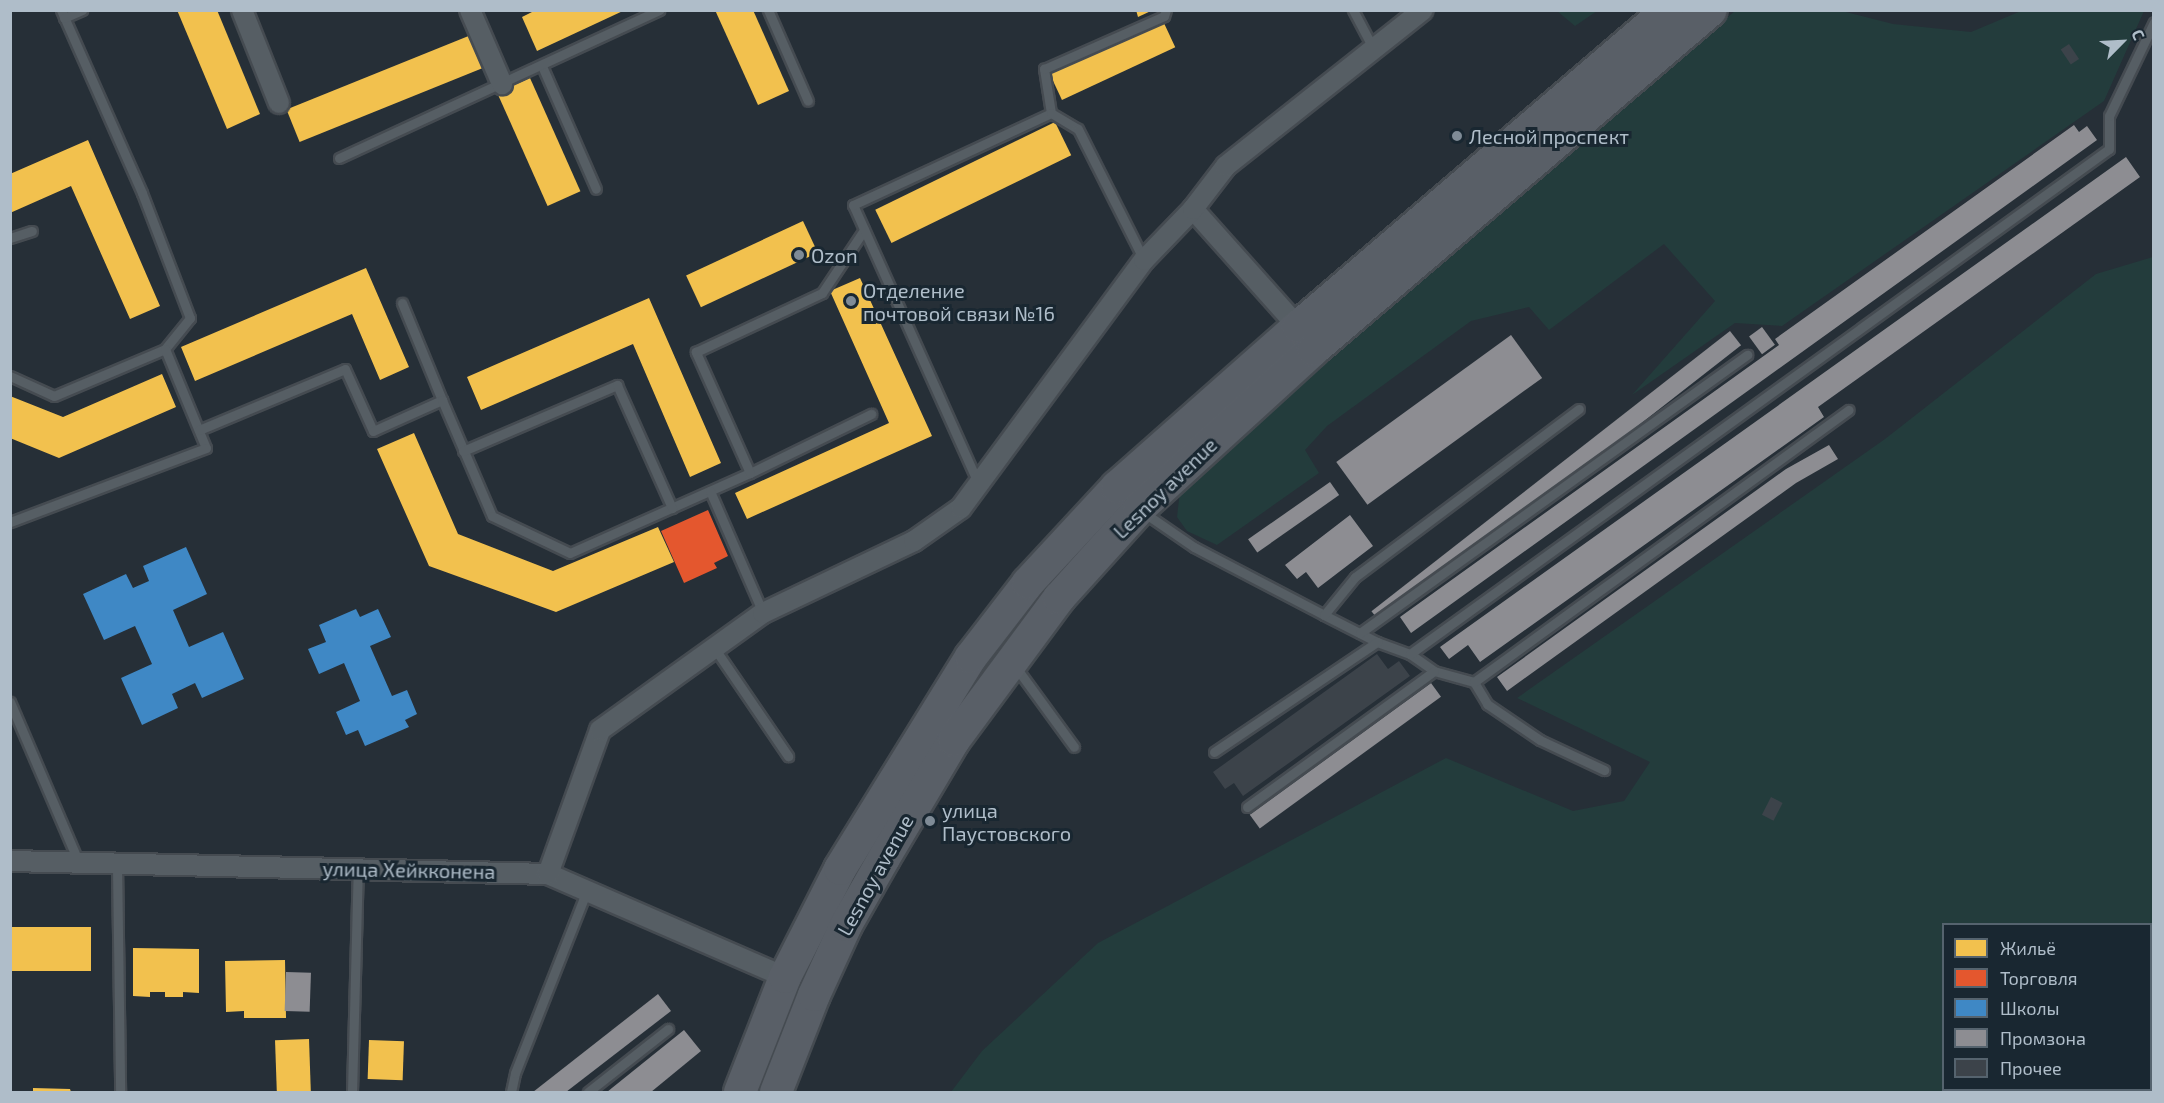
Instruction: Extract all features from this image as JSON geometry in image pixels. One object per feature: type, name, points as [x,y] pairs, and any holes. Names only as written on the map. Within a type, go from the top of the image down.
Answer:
[{"type":"main road","name":"Lesnoy avenue","points":[[776,1092],[814,995],[846,925],[954,740],[1013,664],[1128,498],[1298,327],[1668,10]]},
{"type":"main road","name":"Lesnoy avenue","points":[[740,1092],[785,977],[840,869],[971,657],[1028,583],[1128,498],[1313,350],[1711,10]]},
{"type":"street","points":[[242,10],[279,103]]},
{"type":"street","points":[[470,10],[502,84]]},
{"type":"street","points":[[548,874],[600,730],[715,650],[763,613],[914,541],[961,508],[1144,260],[1193,208],[1226,166],[1423,10]]},
{"type":"street","points":[[1193,208],[1298,327]]},
{"type":"street","name":"улица Хейкконена","points":[[10,861],[548,874],[785,977]]},
{"type":"lane","points":[[10,376],[54,396],[165,349],[190,318],[142,193],[63,14],[82,10]]},
{"type":"lane","points":[[339,158],[660,10]]},
{"type":"lane","points":[[768,10],[808,101]]},
{"type":"lane","points":[[1051,113],[1044,69],[1164,16],[1166,10]]},
{"type":"lane","points":[[1353,10],[1373,48]]},
{"type":"lane","points":[[1410,654],[2109,149],[2109,116],[2154,22]]},
{"type":"lane","points":[[542,66],[596,189]]},
{"type":"lane","points":[[979,485],[853,205],[1051,113]]},
{"type":"lane","points":[[1051,113],[1078,129],[1144,260]]},
{"type":"lane","points":[[750,473],[696,352],[822,293],[864,230]]},
{"type":"lane","points":[[10,238],[32,231]]},
{"type":"lane","points":[[402,303],[492,516],[570,553],[750,473],[871,414]]},
{"type":"lane","points":[[10,522],[206,448],[165,349]]},
{"type":"lane","points":[[1360,633],[1747,355]]},
{"type":"lane","points":[[199,430],[345,369],[373,431],[442,400]]},
{"type":"lane","points":[[464,451],[616,385],[672,508]]},
{"type":"lane","points":[[1324,615],[1354,577],[1579,409]]},
{"type":"lane","points":[[1474,682],[1849,410]]},
{"type":"lane","points":[[710,491],[763,613]]},
{"type":"lane","points":[[1128,498],[1194,547],[1377,642],[1410,654],[1434,671],[1474,682],[1487,704],[1540,740],[1604,770]]},
{"type":"lane","points":[[1214,752],[1377,642]]},
{"type":"lane","points":[[715,650],[788,756]]},
{"type":"lane","points":[[1013,664],[1074,747]]},
{"type":"lane","points":[[1247,807],[1434,671]]},
{"type":"lane","points":[[10,702],[79,863]]},
{"type":"lane","points":[[117,864],[120,1092]]},
{"type":"lane","points":[[352,1092],[357,869]]},
{"type":"lane","points":[[511,1092],[515,1074],[587,890]]},
{"type":"lane","points":[[588,1092],[668,1029]]},
{"type":"green space","points":[[1557,11],[1597,11],[1575,26]]},
{"type":"green space","points":[[1735,11],[1842,11],[1893,24],[1971,32],[2021,11],[2144,11],[2104,101],[1782,326],[1735,323],[1632,395],[1715,301],[1664,244],[1549,330],[1529,307],[1471,321],[1327,426],[1305,450],[1319,473],[1217,545],[1187,531],[1177,517],[1181,483],[1541,171]]},
{"type":"green space","points":[[2153,257],[2153,1092],[951,1092],[982,1051],[1098,943],[1446,758],[1573,811],[1624,801],[1650,762],[1517,698],[1885,439],[2096,274]]},
{"type":"building: Жильё","points":[[177,10],[217,10],[260,114],[227,129]]},
{"type":"building: Жильё","points":[[536,10],[625,10],[537,51],[522,17]]},
{"type":"building: Жильё","points":[[715,10],[753,10],[789,91],[758,105]]},
{"type":"building: Жильё","points":[[1136,10],[1153,10],[1138,17]]},
{"type":"building: Жильё","points":[[1163,21],[1175,47],[1062,100],[1050,74]]},
{"type":"building: Жильё","points":[[471,35],[484,67],[300,142],[286,110]]},
{"type":"building: Жильё","points":[[530,78],[580,191],[548,206],[497,93]]},
{"type":"building: Жильё","points":[[1055,122],[1071,155],[891,243],[875,210]]},
{"type":"building: Жильё","points":[[88,140],[160,306],[130,319],[71,186],[10,213],[10,174]]},
{"type":"building: Жильё","points":[[803,221],[818,253],[701,307],[686,276]]},
{"type":"building: Жильё","points":[[366,268],[409,367],[380,380],[352,314],[195,381],[181,347]]},
{"type":"building: Жильё","points":[[860,278],[932,436],[747,519],[735,493],[889,423],[830,291]]},
{"type":"building: Жильё","points":[[649,298],[721,463],[690,477],[633,344],[481,410],[467,377]]},
{"type":"building: Жильё","points":[[162,374],[176,407],[59,458],[10,438],[10,396],[63,417]]},
{"type":"building: Жильё","points":[[414,433],[458,534],[553,571],[658,527],[674,562],[556,612],[429,566],[377,449]]},
{"type":"building: Жильё","points":[[10,927],[91,927],[91,971],[10,971]]},
{"type":"building: Жильё","points":[[133,948],[199,949],[199,993],[183,992],[183,997],[165,997],[165,992],[150,992],[150,997],[133,996]]},
{"type":"building: Жильё","points":[[285,960],[286,1018],[244,1018],[244,1011],[226,1012],[225,961]]},
{"type":"building: Жильё","points":[[309,1039],[311,1092],[277,1092],[275,1040]]},
{"type":"building: Жильё","points":[[369,1040],[404,1041],[403,1080],[368,1079]]},
{"type":"building: Жильё","points":[[33,1088],[70,1089],[71,1092],[33,1092]]},
{"type":"building: Торговля","points":[[708,510],[728,556],[714,563],[717,568],[684,583],[661,531]]},
{"type":"building: Школы","points":[[186,547],[207,594],[173,610],[189,647],[223,632],[244,679],[202,698],[195,683],[172,694],[178,708],[142,725],[121,678],[152,664],[135,626],[104,640],[83,594],[126,574],[133,588],[149,581],[143,566]]},
{"type":"building: Школы","points":[[356,609],[360,617],[378,609],[391,637],[370,646],[392,696],[407,690],[417,714],[405,720],[409,727],[365,746],[358,730],[346,735],[336,712],[360,701],[344,663],[319,674],[308,649],[326,642],[319,625]]},
{"type":"building: Промзона","points":[[2074,125],[2079,132],[2087,126],[2097,140],[1411,633],[1400,617],[1779,345],[1775,339]]},
{"type":"building: Промзона","points":[[2126,157],[2140,177],[1818,407],[1824,417],[1480,662],[1468,645],[1449,659],[1440,647]]},
{"type":"building: Промзона","points":[[1762,327],[1775,345],[1762,354],[1749,336]]},
{"type":"building: Промзона","points":[[1730,331],[1741,345],[1383,625],[1371,611]]},
{"type":"building: Промзона","points":[[1511,335],[1542,378],[1367,505],[1336,462]]},
{"type":"building: Промзона","points":[[1829,445],[1838,459],[1796,483],[1507,691],[1497,677],[1786,469]]},
{"type":"building: Промзона","points":[[1330,482],[1339,495],[1257,552],[1248,539]]},
{"type":"building: Промзона","points":[[1350,515],[1373,546],[1318,588],[1306,572],[1297,579],[1285,565]]},
{"type":"building: Промзона","points":[[1431,683],[1441,697],[1260,828],[1250,815]]},
{"type":"building: Промзона","points":[[286,972],[311,973],[310,1012],[285,1011]]},
{"type":"building: Промзона","points":[[658,994],[671,1011],[566,1092],[533,1092]]},
{"type":"building: Промзона","points":[[684,1030],[701,1051],[651,1092],[607,1092]]},
{"type":"building: Прочее","points":[[2069,44],[2079,59],[2071,65],[2061,50]]},
{"type":"building: Прочее","points":[[1377,654],[1388,669],[1399,661],[1410,676],[1243,796],[1234,783],[1225,789],[1213,772]]},
{"type":"building: Прочее","points":[[1771,797],[1783,803],[1774,821],[1762,815]]},
{"type":"place","name":"Лесной проспект","points":[[1457,136]]},
{"type":"place","name":"Ozon","points":[[799,255]]},
{"type":"place","name":"Отделение почтовой связи №16","points":[[851,301]]},
{"type":"place","name":"улица Паустовского","points":[[930,821]]}]
